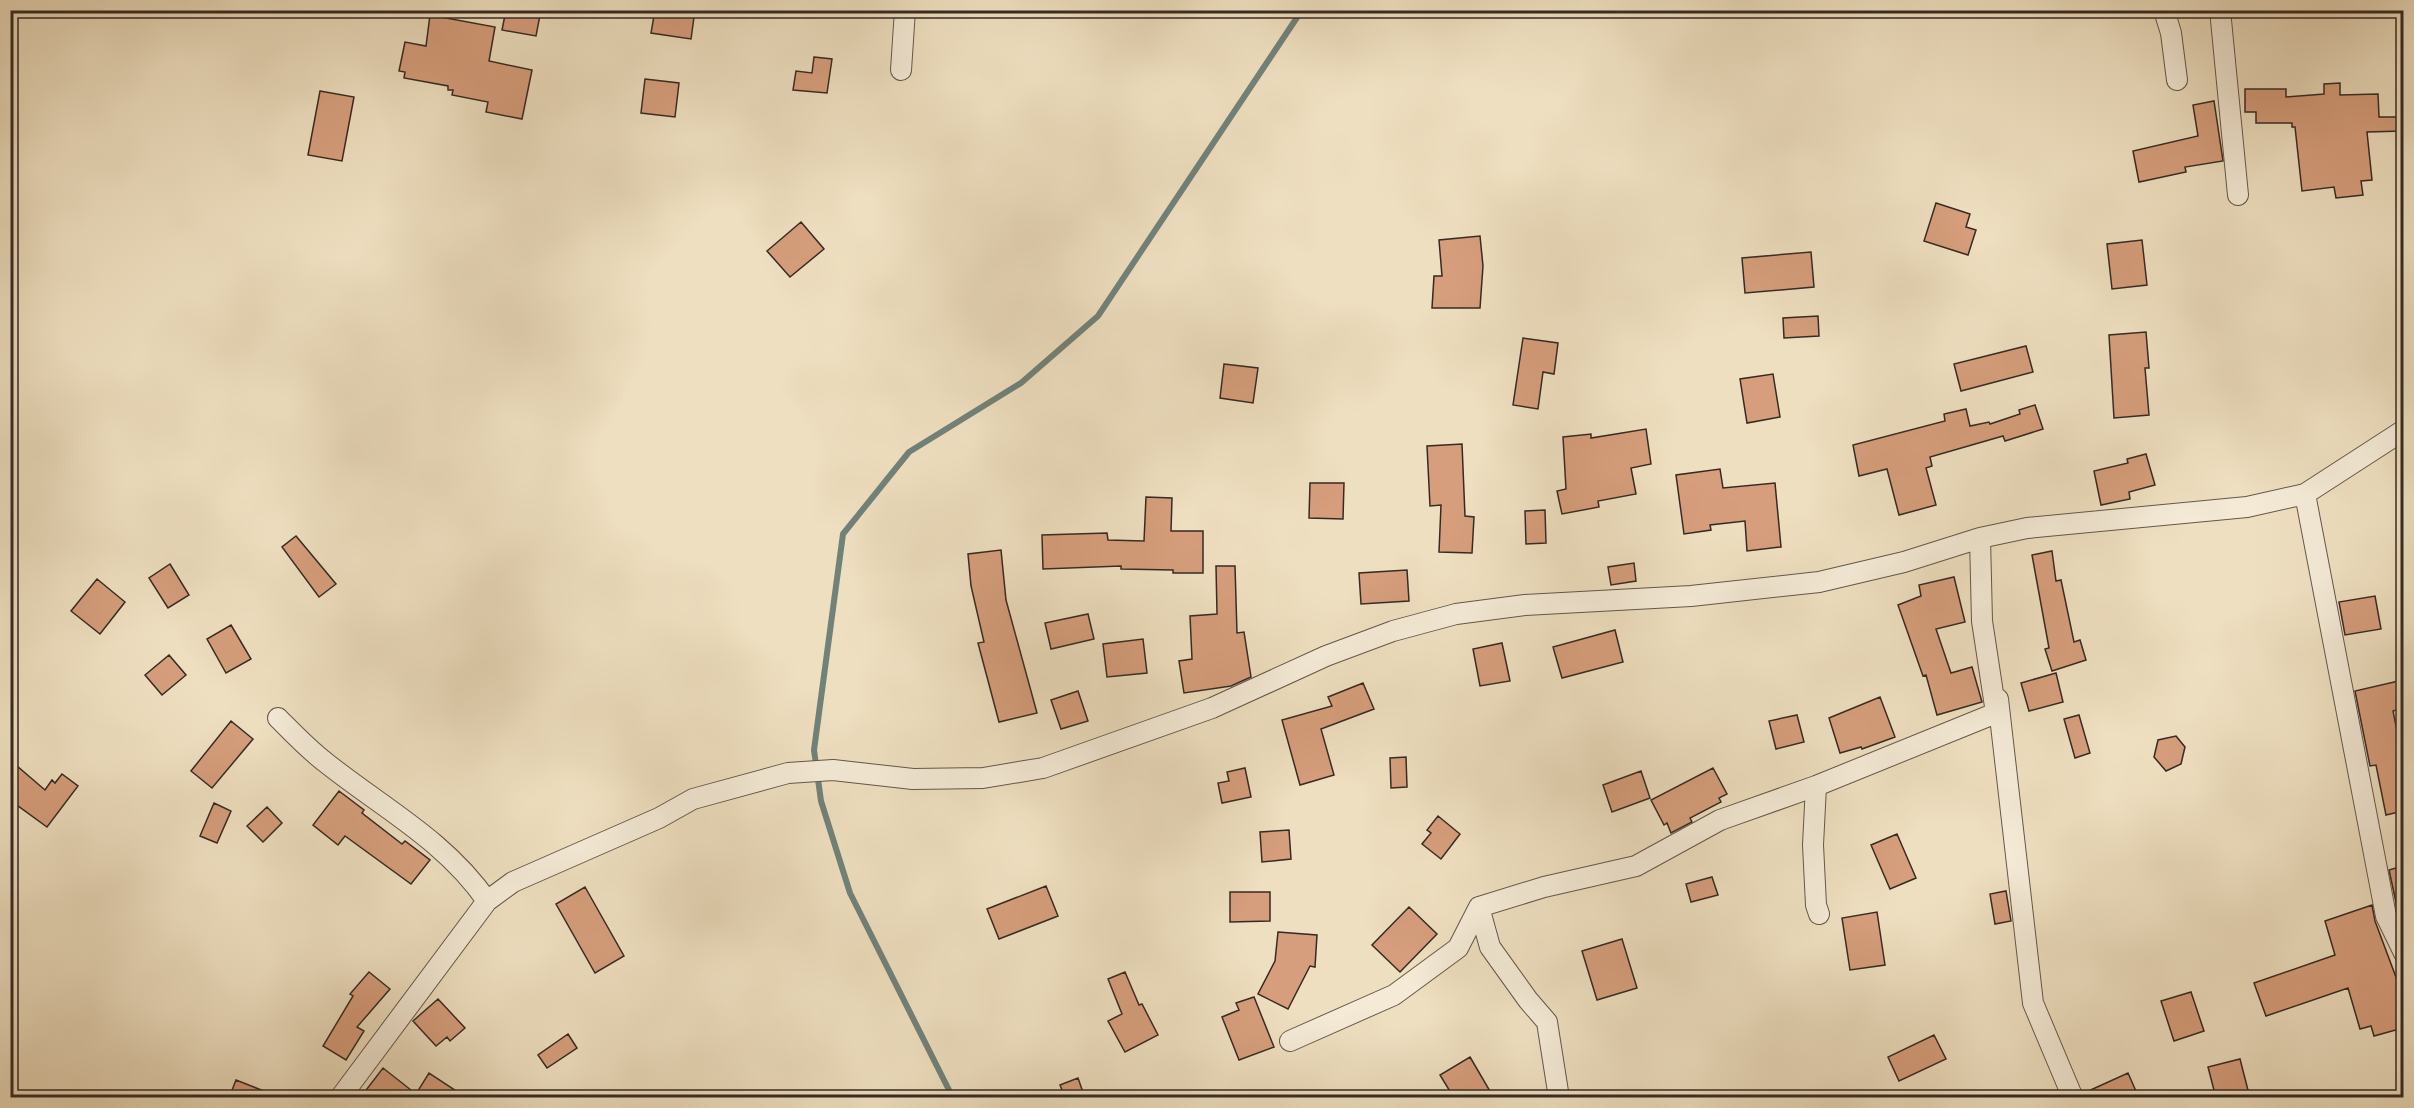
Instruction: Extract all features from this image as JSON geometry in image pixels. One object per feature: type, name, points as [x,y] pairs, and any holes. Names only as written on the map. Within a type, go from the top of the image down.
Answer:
[{"type":"street","points":[[901,70],[905,10]]},
{"type":"street","points":[[2164,10],[2171,33],[2177,80]]},
{"type":"street","points":[[2220,10],[2238,195]]},
{"type":"street","points":[[340,1098],[487,901],[513,882],[659,818],[693,799],[788,773],[828,770],[913,779],[959,779],[983,778],[1043,768],[1212,708],[1355,645],[1393,631],[1456,614],[1525,605],[1691,596],[1819,582],[1904,562],[1980,538],[2027,528],[2247,507],[2305,494],[2403,430]]},
{"type":"street","points":[[2305,494],[2403,953]]},
{"type":"street","points":[[1290,1041],[1394,994],[1458,948],[1479,907],[1544,887],[1636,866],[1720,819],[1816,786],[1879,758],[1996,713],[1982,621],[1980,538]]},
{"type":"street","points":[[1980,538],[2033,1003],[2073,1098]]},
{"type":"street","points":[[278,718],[324,762],[430,838],[471,878],[487,901]]},
{"type":"street","points":[[1816,786],[1813,845],[1816,905],[1819,914]]},
{"type":"street","points":[[1479,907],[1490,947],[1528,1000],[1547,1022],[1558,1098]]},
{"type":"building","points":[[506,10],[541,10],[536,36],[502,30]]},
{"type":"building","points":[[655,10],[695,10],[691,39],[651,33]]},
{"type":"building","points":[[430,15],[495,27],[489,61],[532,70],[522,119],[486,112],[488,102],[452,95],[453,90],[448,90],[448,86],[404,78],[405,72],[399,71],[405,42],[426,46]]},
{"type":"building","points":[[814,57],[832,59],[827,93],[793,90],[796,71],[812,73]]},
{"type":"building","points":[[645,79],[679,83],[675,117],[641,113]]},
{"type":"building","points":[[2340,83],[2340,95],[2378,94],[2379,117],[2403,117],[2403,131],[2367,132],[2372,180],[2361,181],[2363,195],[2336,198],[2334,187],[2302,191],[2295,127],[2292,127],[2292,123],[2256,123],[2256,112],[2245,112],[2245,89],[2286,89],[2286,97],[2324,94],[2324,84]]},
{"type":"building","points":[[320,91],[354,97],[342,161],[308,155]]},
{"type":"building","points":[[2214,101],[2223,161],[2185,167],[2186,172],[2139,182],[2133,151],[2198,136],[2193,105]]},
{"type":"building","points":[[1936,203],[1970,214],[1966,227],[1976,230],[1968,255],[1924,241]]},
{"type":"building","points":[[801,222],[824,249],[790,277],[767,251]]},
{"type":"building","points":[[1480,236],[1483,266],[1480,308],[1432,308],[1434,276],[1442,276],[1439,240]]},
{"type":"building","points":[[2142,240],[2147,285],[2112,289],[2107,244]]},
{"type":"building","points":[[1811,252],[1814,287],[1745,293],[1742,258]]},
{"type":"building","points":[[1818,316],[1819,336],[1784,338],[1783,318]]},
{"type":"building","points":[[2146,332],[2149,368],[2145,368],[2149,415],[2114,418],[2109,335]]},
{"type":"building","points":[[1523,338],[1558,343],[1554,374],[1543,372],[1538,409],[1513,405]]},
{"type":"building","points":[[2026,346],[2033,372],[1961,391],[1954,364]]},
{"type":"building","points":[[1224,364],[1258,368],[1253,403],[1220,398]]},
{"type":"building","points":[[1773,374],[1780,417],[1747,423],[1740,379]]},
{"type":"building","points":[[2035,405],[2043,429],[2005,441],[2003,436],[1930,457],[1932,466],[1926,468],[1936,505],[1899,515],[1887,469],[1859,476],[1853,445],[1945,421],[1944,414],[1966,409],[1970,426],[1989,422],[1990,424],[2020,414],[2019,410]]},
{"type":"building","points":[[1646,429],[1651,464],[1631,468],[1636,494],[1598,501],[1599,507],[1562,514],[1557,491],[1566,489],[1563,437],[1591,434],[1591,438]]},
{"type":"building","points":[[1462,444],[1465,516],[1474,517],[1472,553],[1439,552],[1441,505],[1430,506],[1427,446]]},
{"type":"building","points":[[2146,454],[2155,485],[2129,492],[2130,499],[2101,505],[2094,471],[2128,463],[2127,459]]},
{"type":"building","points":[[1720,469],[1723,488],[1775,483],[1781,547],[1747,551],[1745,521],[1710,525],[1711,530],[1684,534],[1676,475]]},
{"type":"building","points":[[1310,483],[1344,483],[1343,519],[1309,518]]},
{"type":"building","points":[[1146,497],[1172,498],[1171,531],[1203,531],[1203,573],[1121,569],[1121,566],[1043,569],[1042,535],[1107,533],[1108,540],[1144,541]]},
{"type":"building","points":[[1545,510],[1546,543],[1526,544],[1525,511]]},
{"type":"building","points":[[296,536],[336,584],[319,597],[282,547]]},
{"type":"building","points":[[1001,550],[1006,600],[1037,713],[999,722],[978,643],[984,642],[971,586],[968,554]]},
{"type":"building","points":[[2052,551],[2056,581],[2061,580],[2074,642],[2080,640],[2086,660],[2052,671],[2045,649],[2049,648],[2032,555]]},
{"type":"building","points":[[1634,563],[1636,581],[1611,585],[1608,567]]},
{"type":"building","points":[[170,564],[189,595],[168,608],[149,578]]},
{"type":"building","points":[[1216,566],[1235,566],[1237,633],[1244,632],[1251,677],[1231,686],[1184,693],[1179,661],[1192,659],[1190,616],[1217,614]]},
{"type":"building","points":[[1407,570],[1409,601],[1361,604],[1359,573]]},
{"type":"building","points":[[1954,577],[1965,622],[1936,629],[1951,673],[1972,667],[1982,702],[1937,715],[1926,675],[1923,676],[1898,605],[1921,596],[1919,585]]},
{"type":"building","points":[[97,579],[125,602],[100,634],[71,611]]},
{"type":"building","points":[[2375,596],[2381,629],[2345,635],[2339,602]]},
{"type":"building","points":[[1088,614],[1094,639],[1051,649],[1045,623]]},
{"type":"building","points":[[231,625],[251,659],[226,673],[207,639]]},
{"type":"building","points":[[1615,630],[1623,662],[1562,678],[1553,647]]},
{"type":"building","points":[[1143,639],[1147,673],[1107,677],[1103,644]]},
{"type":"building","points":[[1502,643],[1510,681],[1480,686],[1473,649]]},
{"type":"building","points":[[169,655],[186,675],[162,695],[145,675]]},
{"type":"building","points":[[2056,673],[2063,702],[2029,711],[2021,683]]},
{"type":"building","points":[[2403,680],[2403,708],[2393,711],[2403,760],[2401,761],[2403,811],[2386,815],[2376,765],[2370,766],[2355,691]]},
{"type":"building","points":[[1363,683],[1374,709],[1321,729],[1334,775],[1300,785],[1282,720],[1332,706],[1328,697]]},
{"type":"building","points":[[1078,691],[1088,721],[1061,729],[1051,700]]},
{"type":"building","points":[[1880,697],[1895,737],[1862,749],[1861,747],[1840,753],[1829,718]]},
{"type":"building","points":[[1797,715],[1804,742],[1776,749],[1769,721]]},
{"type":"building","points":[[2079,715],[2090,753],[2075,758],[2064,719]]},
{"type":"building","points":[[231,721],[253,739],[212,788],[191,771]]},
{"type":"building","points":[[2176,736],[2185,747],[2181,764],[2166,771],[2154,757],[2158,740]]},
{"type":"building","points":[[1406,757],[1407,787],[1391,788],[1390,758]]},
{"type":"building","points":[[10,760],[45,790],[52,780],[55,783],[62,774],[78,786],[47,827],[10,800]]},
{"type":"building","points":[[1245,768],[1251,797],[1222,803],[1218,783],[1229,781],[1227,772]]},
{"type":"building","points":[[1713,768],[1727,794],[1719,798],[1721,802],[1690,818],[1692,822],[1671,833],[1667,823],[1664,825],[1651,800]]},
{"type":"building","points":[[1641,771],[1650,798],[1612,812],[1603,785]]},
{"type":"building","points":[[339,791],[364,810],[362,813],[402,844],[405,841],[430,860],[411,884],[345,836],[338,845],[313,825]]},
{"type":"building","points":[[214,803],[231,811],[217,843],[200,836]]},
{"type":"building","points":[[267,807],[282,823],[263,842],[247,826]]},
{"type":"building","points":[[1438,816],[1460,834],[1441,859],[1422,844],[1431,833],[1427,830]]},
{"type":"building","points":[[1289,830],[1291,859],[1262,862],[1260,832]]},
{"type":"building","points":[[1897,834],[1916,878],[1890,889],[1871,845]]},
{"type":"building","points":[[2403,866],[2403,915],[2399,916],[2389,870]]},
{"type":"building","points":[[1712,877],[1718,895],[1691,902],[1686,884]]},
{"type":"building","points":[[1046,886],[1058,916],[999,939],[987,909]]},
{"type":"building","points":[[585,887],[624,956],[595,973],[556,904]]},
{"type":"building","points":[[2006,891],[2011,921],[1995,924],[1990,894]]},
{"type":"building","points":[[1230,892],[1270,892],[1270,921],[1230,922]]},
{"type":"building","points":[[2372,905],[2375,921],[2403,996],[2403,1028],[2374,1036],[2371,1026],[2360,1029],[2348,988],[2266,1016],[2254,983],[2335,955],[2325,921]]},
{"type":"building","points":[[1409,907],[1437,934],[1400,972],[1372,945]]},
{"type":"building","points":[[1877,912],[1885,965],[1850,970],[1842,918]]},
{"type":"building","points":[[1278,932],[1317,935],[1315,967],[1310,966],[1288,1009],[1258,994],[1275,961]]},
{"type":"building","points":[[1622,939],[1637,988],[1597,1000],[1582,951]]},
{"type":"building","points":[[369,972],[390,989],[357,1027],[364,1031],[346,1060],[323,1046],[353,996],[350,994]]},
{"type":"building","points":[[1125,972],[1139,1005],[1142,1004],[1158,1035],[1125,1052],[1108,1021],[1122,1014],[1108,979]]},
{"type":"building","points":[[2191,992],[2204,1031],[2174,1041],[2161,1001]]},
{"type":"building","points":[[1254,997],[1274,1047],[1239,1060],[1222,1017],[1239,1010],[1236,1003]]},
{"type":"building","points":[[438,999],[465,1028],[450,1041],[447,1037],[436,1046],[413,1021]]},
{"type":"building","points":[[568,1034],[577,1048],[547,1068],[538,1055]]},
{"type":"building","points":[[1934,1035],[1946,1059],[1899,1081],[1888,1057]]},
{"type":"building","points":[[1470,1057],[1494,1098],[1454,1098],[1440,1075]]},
{"type":"building","points":[[2240,1059],[2250,1098],[2216,1098],[2208,1067]]},
{"type":"building","points":[[383,1068],[416,1094],[429,1073],[467,1098],[360,1098]]},
{"type":"building","points":[[2128,1073],[2139,1098],[2085,1098],[2084,1093]]},
{"type":"building","points":[[1078,1078],[1085,1098],[1065,1098],[1060,1085]]},
{"type":"building","points":[[236,1080],[279,1097],[279,1098],[229,1098]]},
{"type":"waterway","points":[[953,1098],[850,893],[821,801],[814,750],[843,534],[909,452],[1021,383],[1098,316],[1302,10]]}]
